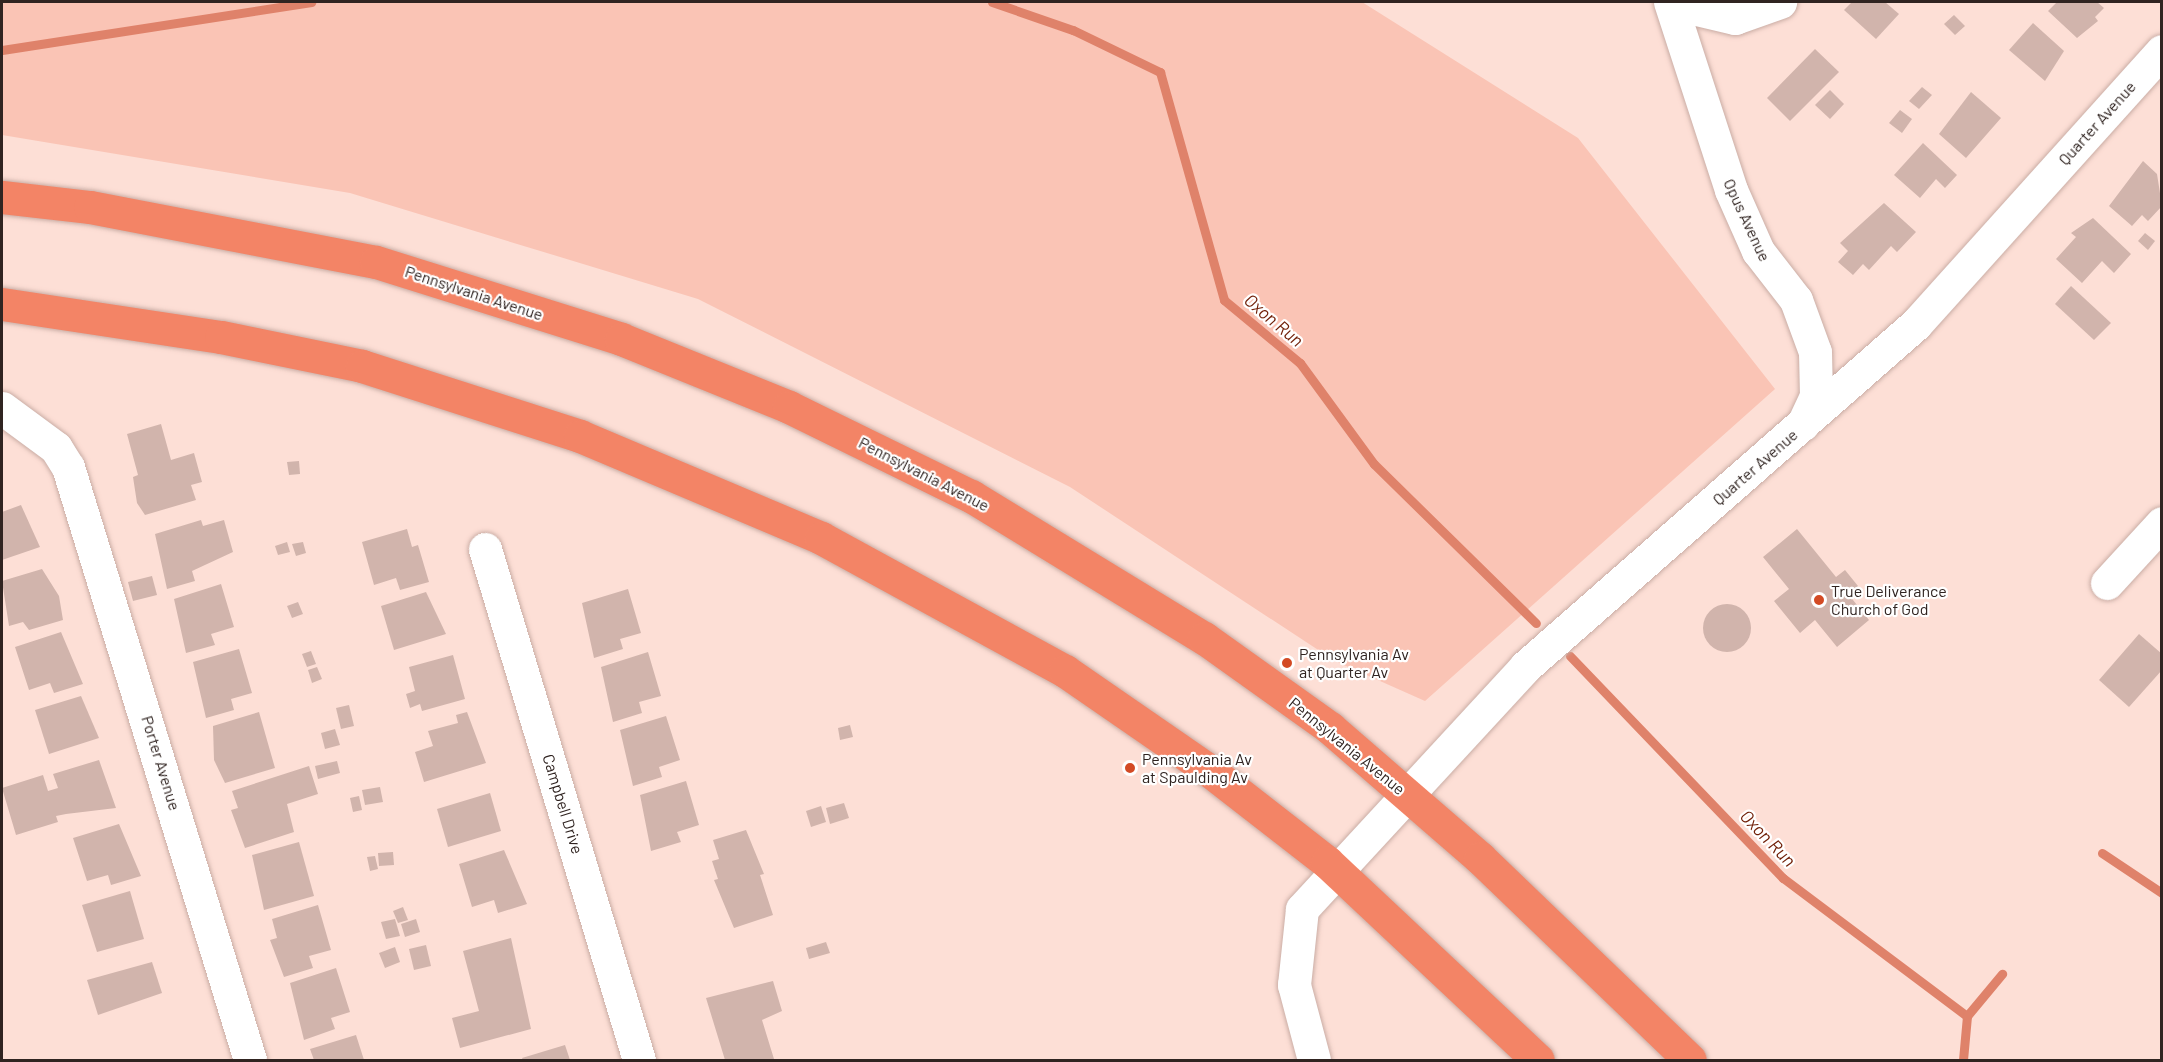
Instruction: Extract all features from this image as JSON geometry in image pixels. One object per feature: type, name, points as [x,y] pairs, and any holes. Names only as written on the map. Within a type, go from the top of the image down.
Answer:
[{"type":"highway","name":"Pennsylvania Avenue","points":[[2,197],[90,207],[376,261],[621,339],[789,408],[971,496],[1093,567],[1320,721],[1404,792],[1690,1060]]},
{"type":"highway","points":[[2,304],[221,337],[362,366],[580,436],[821,538],[1065,671],[1210,771],[1337,871],[1538,1060]]},
{"type":"street","points":[[1670,2],[1735,18],[1780,2]]},
{"type":"street","name":"Opus Avenue","points":[[1670,2],[1731,190],[1758,251],[1796,300],[1815,352],[1816,396],[1799,429]]},
{"type":"street","name":"Quarter Avenue","points":[[1314,1060],[1294,985],[1295,945],[1302,909],[1404,792],[1525,667],[1916,324],[2162,51]]},
{"type":"street","name":"Porter Avenue","points":[[2,408],[56,448],[68,467],[250,1060]]},
{"type":"street","points":[[2107,584],[2162,523]]},
{"type":"street","name":"Campbell Drive","points":[[485,549],[639,1060]]},
{"type":"shaded area","points":[[2,2],[1362,2],[1578,138],[1775,389],[1425,701],[1335,661],[1070,487],[698,299],[350,193],[2,135]]},
{"type":"building","points":[[1852,2],[1885,2],[1899,14],[1876,39],[1844,10]]},
{"type":"building","points":[[2057,2],[2097,2],[2104,8],[2095,17],[2098,21],[2077,38],[2048,11]]},
{"type":"building","points":[[1954,15],[1965,26],[1955,35],[1944,24]]},
{"type":"building","points":[[2033,23],[2064,51],[2045,81],[2009,50]]},
{"type":"building","points":[[1815,49],[1839,72],[1790,121],[1767,98]]},
{"type":"building","points":[[1922,87],[1932,95],[1919,109],[1909,101]]},
{"type":"building","points":[[1830,90],[1844,104],[1830,119],[1815,105]]},
{"type":"building","points":[[1971,92],[2001,118],[1966,158],[1939,134]]},
{"type":"building","points":[[1900,110],[1912,119],[1902,133],[1889,123]]},
{"type":"building","points":[[1923,143],[1957,175],[1945,188],[1936,179],[1920,198],[1894,175]]},
{"type":"building","points":[[2143,161],[2157,174],[2162,206],[2148,221],[2142,215],[2132,226],[2109,206]]},
{"type":"building","points":[[1884,203],[1916,232],[1897,252],[1891,246],[1869,270],[1863,264],[1853,275],[1838,262],[1848,251],[1840,243]]},
{"type":"building","points":[[2093,218],[2131,254],[2114,273],[2102,261],[2082,283],[2056,259],[2076,237],[2071,233]]},
{"type":"building","points":[[2145,233],[2155,241],[2148,250],[2138,241]]},
{"type":"building","points":[[2071,286],[2111,323],[2094,340],[2055,304]]},
{"type":"building","points":[[161,424],[171,460],[194,453],[202,482],[191,485],[196,500],[145,515],[137,503],[133,477],[138,475],[127,434]]},
{"type":"building","points":[[299,461],[300,474],[289,475],[287,462]]},
{"type":"building","points":[[21,505],[40,547],[2,560],[2,512]]},
{"type":"building","points":[[201,520],[203,526],[224,520],[233,552],[192,571],[195,581],[167,589],[155,534]]},
{"type":"building","points":[[407,529],[412,547],[418,545],[429,582],[400,590],[396,578],[374,585],[362,542]]},
{"type":"building","points":[[1797,529],[1836,577],[1845,570],[1858,586],[1849,595],[1869,620],[1837,647],[1815,620],[1800,633],[1774,601],[1789,589],[1763,557]]},
{"type":"building","points":[[287,542],[290,552],[278,555],[275,546]]},
{"type":"building","points":[[303,542],[306,553],[296,556],[292,544]]},
{"type":"building","points":[[42,569],[59,596],[63,620],[29,630],[23,622],[9,626],[2,581]]},
{"type":"building","points":[[152,576],[157,595],[133,601],[128,582]]},
{"type":"building","points":[[221,584],[234,627],[211,634],[215,645],[186,653],[174,599]]},
{"type":"building","points":[[628,589],[641,633],[620,639],[623,649],[594,658],[582,603]]},
{"type":"building","points":[[426,592],[446,634],[394,650],[381,606]]},
{"type":"building","points":[[298,602],[303,614],[292,618],[287,606]]},
{"type":"building","points":[[1722,604],[1732,604],[1744,611],[1751,623],[1751,633],[1744,645],[1732,652],[1722,652],[1707,641],[1703,633],[1703,623],[1714,608]]},
{"type":"building","points":[[61,632],[83,684],[54,693],[50,683],[29,690],[15,647]]},
{"type":"building","points":[[2139,634],[2162,654],[2162,670],[2129,707],[2099,680]]},
{"type":"building","points":[[239,649],[252,693],[231,699],[234,710],[206,718],[193,662]]},
{"type":"building","points":[[311,651],[316,664],[307,667],[302,654]]},
{"type":"building","points":[[648,652],[661,696],[639,702],[642,713],[613,722],[601,667]]},
{"type":"building","points":[[453,655],[465,699],[422,711],[420,704],[410,708],[406,694],[415,691],[409,667]]},
{"type":"building","points":[[317,667],[322,679],[312,683],[308,670]]},
{"type":"building","points":[[81,696],[99,738],[49,754],[35,710]]},
{"type":"building","points":[[349,705],[354,726],[341,729],[336,708]]},
{"type":"building","points":[[259,712],[275,768],[225,783],[214,760],[213,726]]},
{"type":"building","points":[[467,712],[486,763],[424,782],[415,752],[433,746],[428,731],[458,723],[456,715]]},
{"type":"building","points":[[666,716],[680,760],[659,767],[662,777],[633,786],[620,730]]},
{"type":"building","points":[[850,725],[853,737],[840,740],[838,728]]},
{"type":"building","points":[[335,729],[340,745],[325,749],[321,733]]},
{"type":"building","points":[[99,760],[116,808],[56,816],[58,822],[16,835],[2,788],[43,775],[48,791],[58,788],[53,774]]},
{"type":"building","points":[[337,761],[340,773],[318,779],[315,766]]},
{"type":"building","points":[[309,766],[318,794],[287,804],[294,832],[245,848],[231,810],[238,808],[232,791]]},
{"type":"building","points":[[686,781],[699,825],[677,832],[681,842],[651,851],[640,795]]},
{"type":"building","points":[[380,787],[383,802],[365,805],[362,790]]},
{"type":"building","points":[[490,793],[501,831],[448,847],[437,809]]},
{"type":"building","points":[[359,796],[362,810],[353,812],[350,798]]},
{"type":"building","points":[[844,803],[849,818],[830,824],[826,808]]},
{"type":"building","points":[[821,806],[826,822],[811,827],[806,811]]},
{"type":"building","points":[[119,824],[141,876],[111,885],[108,875],[87,881],[73,838]]},
{"type":"building","points":[[746,830],[764,874],[760,875],[773,915],[734,928],[714,880],[718,879],[712,861],[719,859],[713,840]]},
{"type":"building","points":[[299,842],[314,896],[264,910],[252,855]]},
{"type":"building","points":[[504,850],[527,904],[498,913],[494,900],[472,907],[459,864]]},
{"type":"building","points":[[393,852],[394,865],[379,866],[378,853]]},
{"type":"building","points":[[375,856],[378,869],[370,871],[367,857]]},
{"type":"building","points":[[130,891],[144,939],[97,952],[82,905]]},
{"type":"building","points":[[318,905],[331,950],[309,956],[313,968],[284,977],[270,940],[277,938],[272,919]]},
{"type":"building","points":[[403,907],[408,920],[398,923],[393,911]]},
{"type":"building","points":[[395,919],[400,936],[386,939],[381,922]]},
{"type":"building","points":[[416,919],[420,932],[405,937],[401,924]]},
{"type":"building","points":[[511,938],[531,1029],[460,1048],[452,1018],[479,1011],[463,951]]},
{"type":"building","points":[[826,942],[830,953],[809,959],[806,948]]},
{"type":"building","points":[[426,945],[431,966],[414,970],[409,949]]},
{"type":"building","points":[[395,947],[400,962],[385,968],[379,953]]},
{"type":"building","points":[[152,962],[162,993],[98,1015],[87,980]]},
{"type":"building","points":[[336,968],[350,1012],[331,1018],[335,1029],[304,1040],[290,983]]},
{"type":"building","points":[[773,981],[782,1011],[762,1020],[774,1059],[725,1060],[706,998]]},
{"type":"building","points":[[356,1035],[364,1060],[314,1060],[310,1049]]},
{"type":"building","points":[[565,1045],[570,1060],[523,1060],[522,1058]]},
{"type":"waterway","name":"Oxon Run","points":[[2,50],[311,2]]},
{"type":"waterway","name":"Oxon Run","points":[[992,2],[1073,30],[1160,72],[1224,300],[1300,363],[1374,464],[1536,623]]},
{"type":"waterway","name":"Oxon Run","points":[[1570,656],[1783,878],[1967,1016],[1963,1060]]},
{"type":"waterway","name":"Oxon Run","points":[[2102,853],[2162,893]]},
{"type":"waterway","name":"Oxon Run","points":[[1967,1016],[2002,974]]},
{"type":"place","name":"True Deliverance Church of God","points":[[1819,600]]},
{"type":"place","name":"Pennsylvania Av at Quarter Av","points":[[1287,663]]},
{"type":"place","name":"Pennsylvania Av at Spaulding Av","points":[[1130,768]]}]
